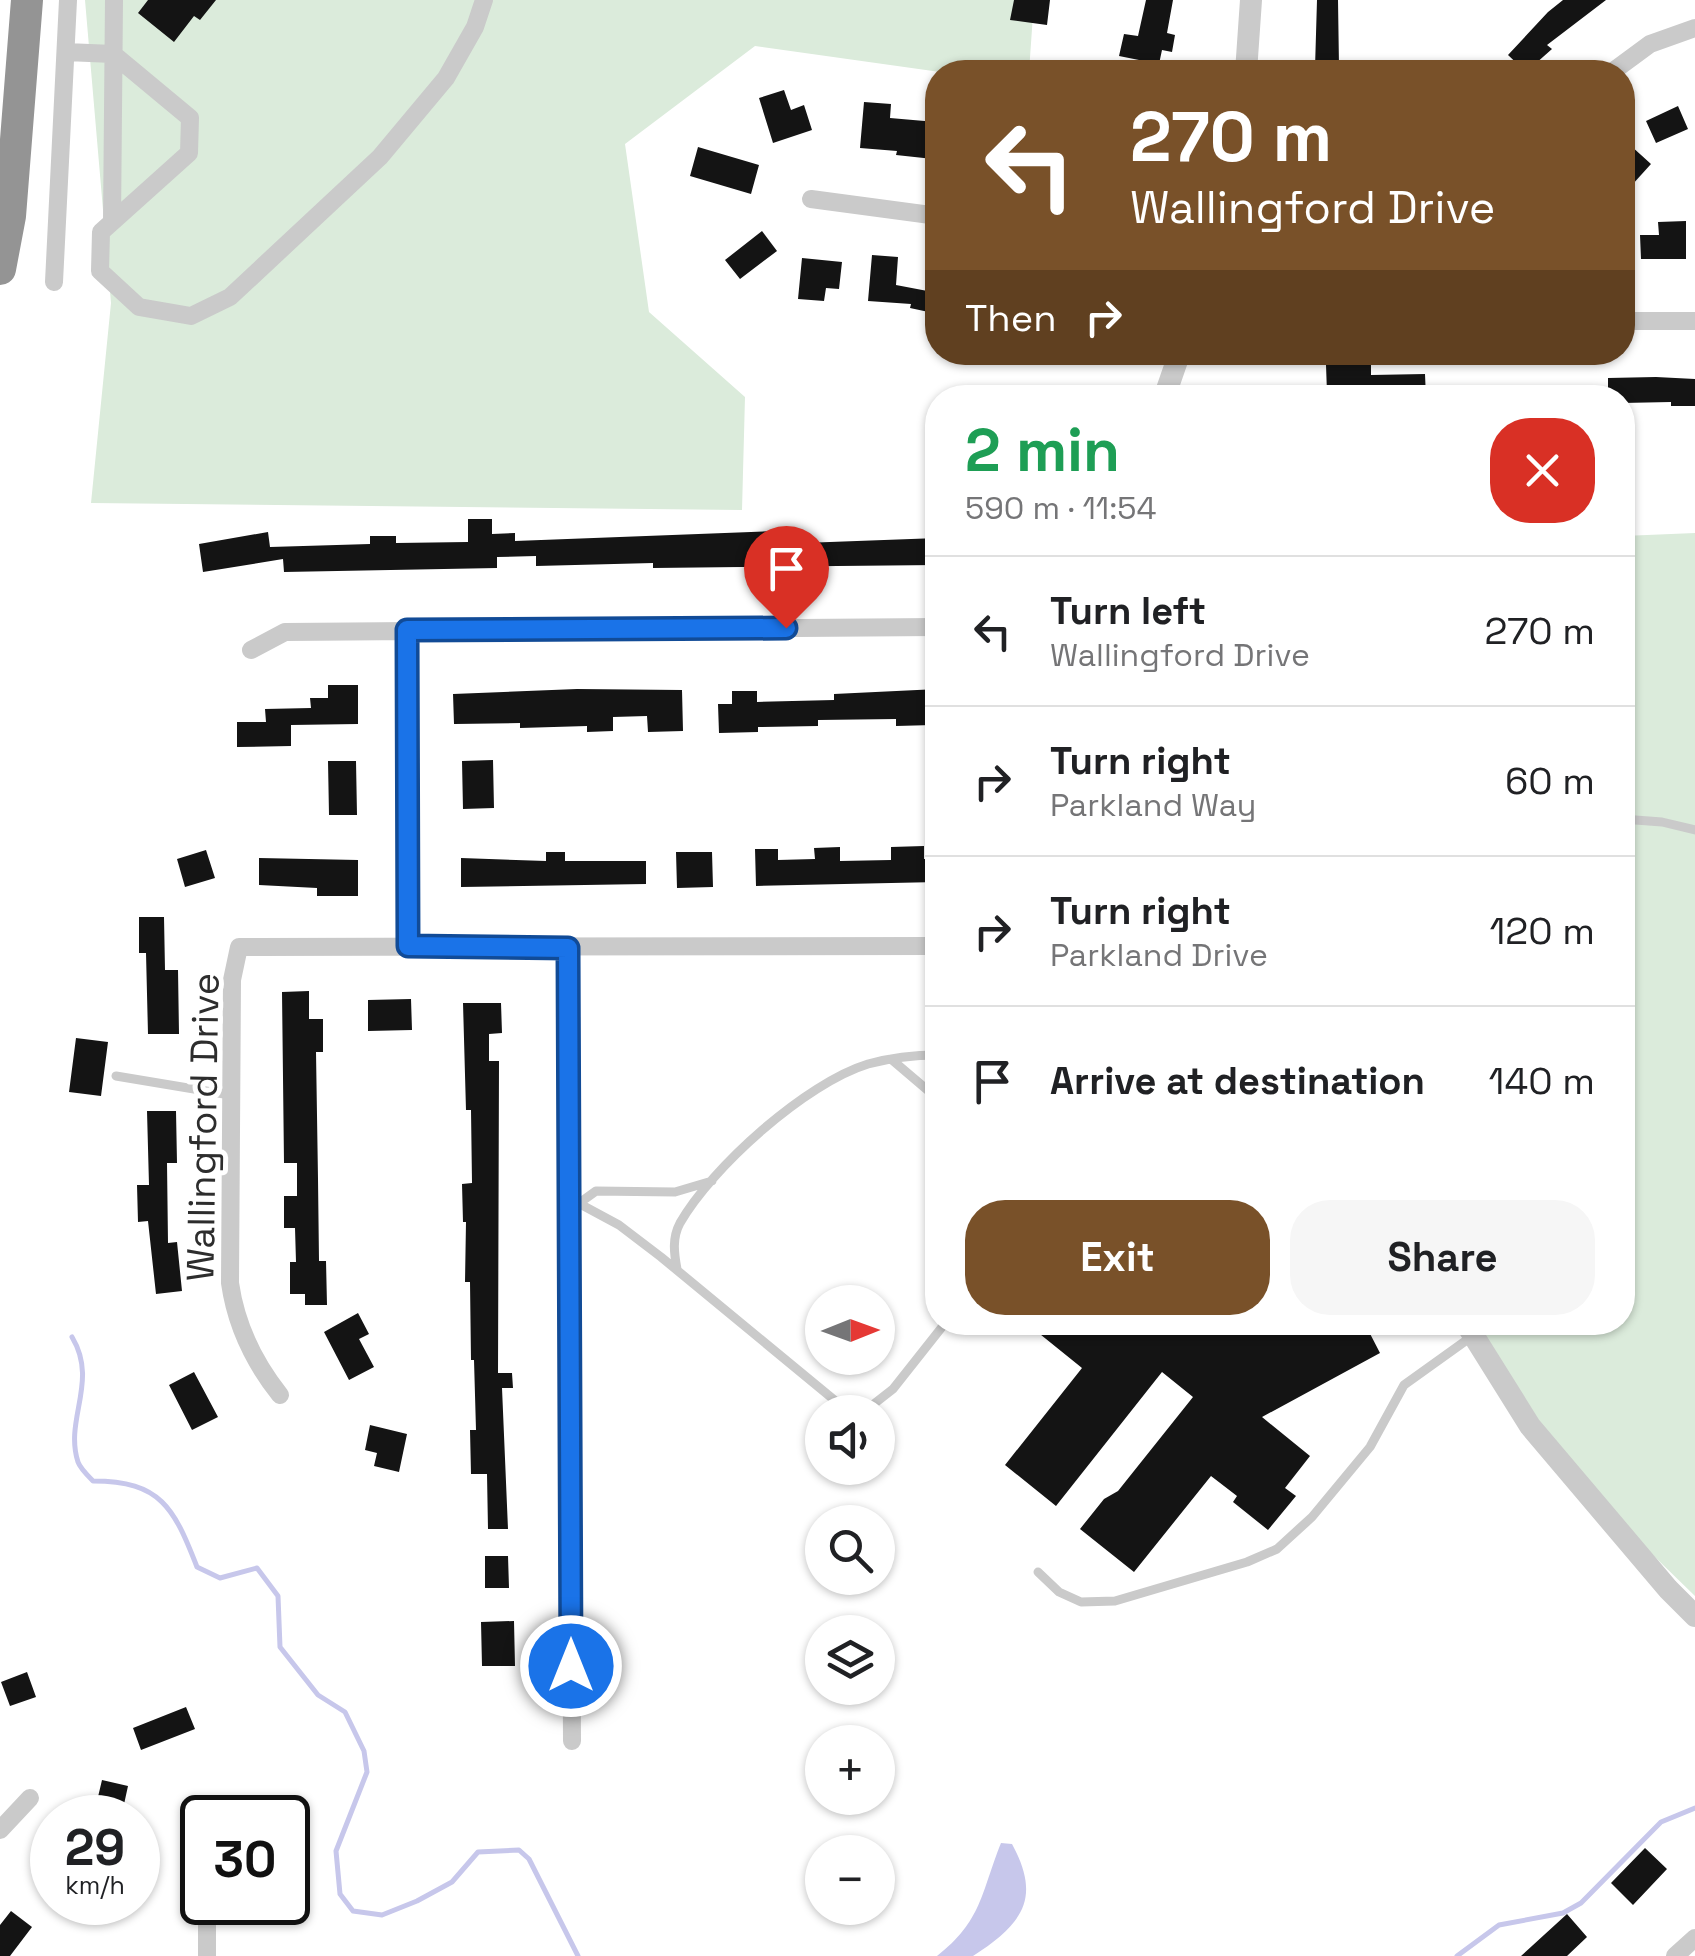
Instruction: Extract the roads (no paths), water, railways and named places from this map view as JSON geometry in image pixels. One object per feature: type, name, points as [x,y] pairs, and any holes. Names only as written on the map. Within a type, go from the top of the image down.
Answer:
[{"type":"highway","points":[[0,269],[10,216],[27,0]]},
{"type":"street","points":[[54,282],[68,0]]},
{"type":"street","points":[[112,222],[114,0]]},
{"type":"street","points":[[66,52],[114,54],[190,118],[189,153],[101,232],[100,271],[139,307],[191,316],[230,297],[380,157],[446,78],[484,0]]},
{"type":"street","points":[[1247,60],[1251,0]]},
{"type":"street","points":[[1628,60],[1650,44],[1695,28]]},
{"type":"street","points":[[812,199],[925,214]]},
{"type":"street","points":[[1635,321],[1695,321]]},
{"type":"street","points":[[251,650],[285,632],[925,626]]},
{"type":"street","points":[[407,630],[408,946]]},
{"type":"street","name":"Wallingford Drive","points":[[280,1395],[245,1341],[230,1283],[232,980],[239,947],[925,946]]},
{"type":"street","points":[[568,948],[574,1204],[572,1741]]},
{"type":"street","points":[[1473,1335],[1530,1426],[1695,1616]]},
{"type":"street","points":[[0,1830],[30,1798]]},
{"type":"street","points":[[206,1925],[207,1956]]},
{"type":"street","points":[[1674,1956],[1695,1938]]},
{"type":"lane","points":[[1635,820],[1695,830]]},
{"type":"lane","points":[[677,1269],[673,1245],[680,1224],[754,1136],[801,1098],[864,1065],[925,1056]]},
{"type":"lane","points":[[891,1059],[925,1088]]},
{"type":"lane","points":[[116,1076],[230,1095]]},
{"type":"lane","points":[[574,1204],[596,1191],[675,1192],[714,1180]]},
{"type":"lane","points":[[574,1204],[619,1225],[844,1408],[870,1407],[893,1389],[936,1335]]},
{"type":"lane","points":[[1038,1572],[1060,1592],[1081,1602],[1115,1601],[1247,1562],[1277,1548],[1312,1516],[1370,1447],[1404,1386],[1462,1335]]},
{"type":"water","points":[[1001,1843],[1012,1844],[1021,1863],[1026,1895],[1022,1909],[1004,1933],[973,1956],[937,1956],[972,1918]]},
{"type":"waterway","points":[[72,1337],[82,1369],[75,1431],[82,1469],[93,1481],[135,1486],[162,1502],[181,1529],[197,1567],[220,1578],[257,1568],[278,1596],[280,1647],[318,1695],[345,1712],[364,1751],[367,1772],[336,1851],[340,1894],[353,1911],[382,1915],[452,1882],[478,1852],[519,1850],[529,1859],[578,1956]]},
{"type":"waterway","points":[[1457,1956],[1499,1925],[1563,1913],[1581,1903],[1661,1822],[1695,1808]]}]
